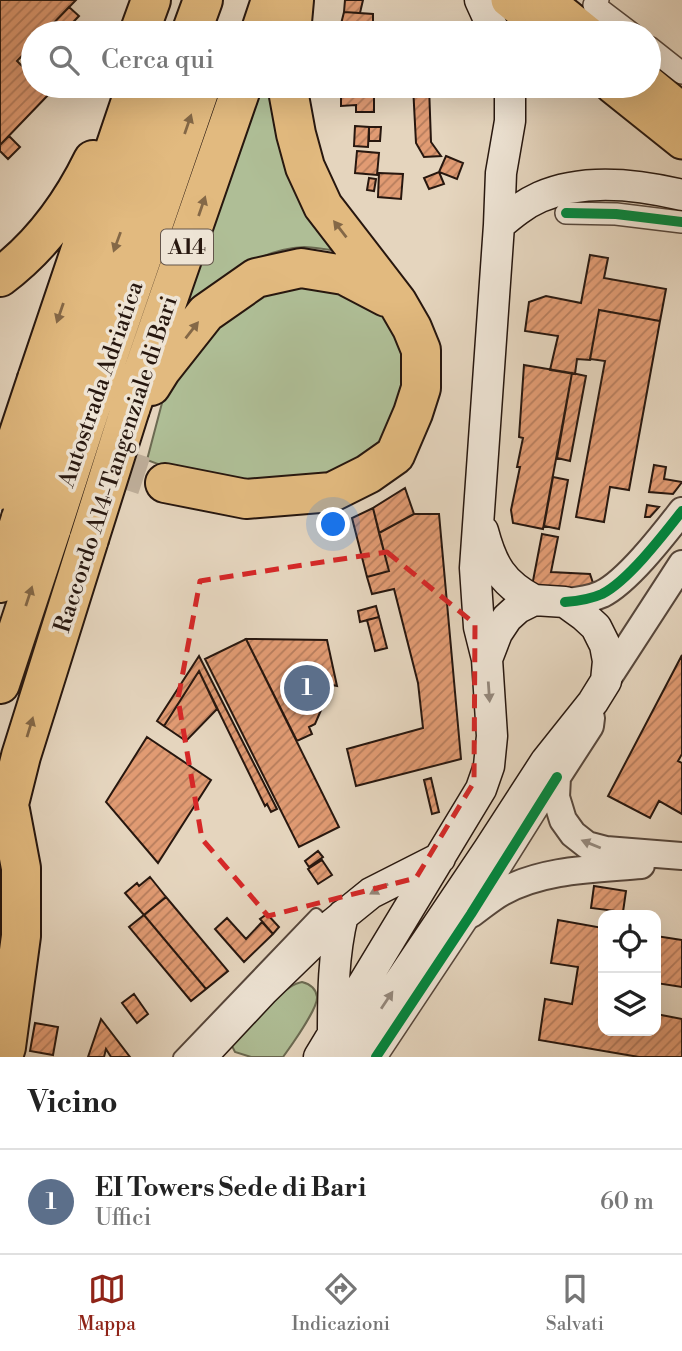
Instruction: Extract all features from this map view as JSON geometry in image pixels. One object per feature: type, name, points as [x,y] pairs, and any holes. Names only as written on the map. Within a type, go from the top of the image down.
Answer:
[{"type":"highway","points":[[143,21],[151,0]]},
{"type":"highway","points":[[158,21],[165,0]]},
{"type":"highway","points":[[195,21],[203,0]]},
{"type":"highway","points":[[223,21],[231,0]]},
{"type":"highway","points":[[264,21],[271,0]]},
{"type":"highway","points":[[292,21],[293,0]]},
{"type":"highway","points":[[0,278],[53,226],[82,183],[99,147],[117,98]]},
{"type":"highway","name":"A14","points":[[65,388],[133,98]]},
{"type":"highway","name":"Autostrada Adriatica","points":[[0,583],[65,388],[169,98]]},
{"type":"highway","name":"Autostrada Adriatica","points":[[65,388],[196,98]]},
{"type":"highway","name":"Raccordo A14-Tangenziale di Bari","points":[[3,1057],[21,936],[20,868],[4,823],[21,756],[132,405],[239,98]]},
{"type":"highway","points":[[165,483],[246,499],[332,492],[368,474],[394,455],[413,413],[421,387],[421,350],[397,302],[323,206],[299,145],[289,98]]},
{"type":"highway","points":[[132,405],[147,392],[206,313],[256,278],[301,268],[344,275],[397,302]]},
{"type":"highway","name":"Autostrada Adriatica","points":[[0,684],[24,512]]},
{"type":"highway","name":"Raccordo A14-Tangenziale di Bari","points":[[10,1016],[23,1057]]},
{"type":"main road","points":[[480,0],[490,21]]},
{"type":"main road","points":[[508,0],[534,21]]},
{"type":"main road","points":[[547,0],[573,21]]},
{"type":"main road","points":[[661,93],[682,110]]},
{"type":"main road","points":[[334,1050],[481,789],[489,766],[492,736],[487,659],[479,627],[475,568],[501,173],[510,121],[510,98]]},
{"type":"main road","points":[[627,98],[682,142]]},
{"type":"main road","points":[[499,225],[522,206],[561,190],[589,200],[634,187],[682,195]]},
{"type":"main road","points":[[334,1050],[489,849],[546,761],[600,692],[608,661],[605,645],[596,627],[565,603],[534,600],[521,594],[503,579],[488,552],[479,513]]},
{"type":"main road","points":[[487,659],[497,633],[507,618],[518,607],[534,600]]},
{"type":"main road","points":[[201,1057],[263,991],[336,921],[371,893],[440,858]]},
{"type":"main road","points":[[334,1050],[334,971],[338,936],[336,921]]},
{"type":"street","points":[[598,0],[594,5],[615,21]]},
{"type":"street","points":[[661,56],[682,72]]},
{"type":"street","points":[[566,213],[589,200],[616,214],[682,222]]},
{"type":"street","points":[[565,603],[582,601],[603,593],[620,581],[682,511]]},
{"type":"street","points":[[376,1057],[471,914],[590,726],[600,692],[682,564]]},
{"type":"street","points":[[557,777],[556,797],[563,820],[573,834],[587,845],[682,858]]},
{"type":"street","points":[[471,914],[502,892],[553,874],[682,858]]},
{"type":"lane","points":[[179,1057],[316,914],[336,921]]},
{"type":"highlighted area","points":[[387,552],[475,624],[474,782],[416,878],[268,916],[202,839],[178,699],[200,581]]},
{"type":"green space","points":[[252,98],[281,98],[336,244],[331,250],[304,247],[272,253],[245,266],[195,304],[188,301]]},
{"type":"green space","points":[[319,278],[386,305],[411,366],[389,433],[359,461],[319,475],[284,483],[187,475],[147,460],[167,384],[251,289]]},
{"type":"green space","points":[[302,982],[314,989],[316,1002],[283,1057],[251,1057],[235,1052],[232,1046],[234,1043],[266,1008],[285,991]]},
{"type":"building","points":[[0,0],[76,0],[56,21],[21,21],[21,57],[17,61],[21,65],[21,98],[45,98],[0,145]]},
{"type":"building","points":[[345,0],[363,0],[360,13],[344,12]]},
{"type":"building","points":[[69,7],[79,16],[74,21],[56,21]]},
{"type":"building","points":[[344,12],[373,14],[373,21],[342,21]]},
{"type":"building","points":[[341,98],[374,98],[374,112],[356,112],[356,105],[341,106]]},
{"type":"building","points":[[414,98],[429,98],[431,142],[441,156],[424,157],[416,143]]},
{"type":"building","points":[[355,126],[369,127],[368,147],[354,146]]},
{"type":"building","points":[[369,127],[381,127],[380,141],[369,141]]},
{"type":"building","points":[[9,136],[20,147],[8,159],[0,151],[0,145]]},
{"type":"building","points":[[357,151],[379,153],[377,175],[355,173]]},
{"type":"building","points":[[446,156],[463,163],[457,179],[439,172]]},
{"type":"building","points":[[439,172],[444,184],[429,189],[424,178]]},
{"type":"building","points":[[379,173],[403,174],[401,199],[378,197]]},
{"type":"building","points":[[369,178],[376,179],[374,191],[367,190]]},
{"type":"building","points":[[590,255],[608,258],[604,278],[666,289],[660,321],[599,310],[590,360],[577,359],[575,374],[550,370],[558,336],[525,331],[529,302],[546,296],[581,303]]},
{"type":"building","points":[[599,310],[660,321],[629,490],[610,487],[604,522],[576,517],[605,361],[590,359]]},
{"type":"building","points":[[524,365],[572,373],[543,529],[513,523],[511,510],[523,438],[519,437]]},
{"type":"building","points":[[572,373],[586,376],[570,461],[557,458]]},
{"type":"building","points":[[654,465],[666,467],[664,479],[682,482],[673,494],[649,492]]},
{"type":"building","points":[[553,477],[568,480],[559,529],[544,526]]},
{"type":"building","points":[[405,488],[414,514],[379,533],[373,508]]},
{"type":"building","points":[[647,505],[659,507],[650,517],[645,517]]},
{"type":"building","points":[[373,508],[389,571],[367,577],[352,518]]},
{"type":"building","points":[[414,514],[439,514],[461,759],[356,786],[347,749],[423,728],[418,683],[394,589],[372,594],[367,577],[389,571],[379,533]]},
{"type":"building","points":[[542,534],[558,537],[551,572],[590,574],[595,589],[551,591],[532,586]]},
{"type":"building","points":[[376,606],[379,617],[360,622],[358,611]]},
{"type":"building","points":[[379,617],[387,648],[375,651],[367,620]]},
{"type":"building","points":[[246,639],[339,827],[299,847],[205,659]]},
{"type":"building","points":[[246,639],[327,640],[337,686],[332,685],[315,724],[309,727],[312,734],[297,741]]},
{"type":"building","points":[[682,655],[682,754],[678,761],[682,763],[682,814],[659,801],[650,818],[608,796]]},
{"type":"building","points":[[199,656],[277,809],[271,812],[267,804],[265,806],[199,671],[164,726],[157,721]]},
{"type":"building","points":[[199,671],[217,709],[186,741],[164,726]]},
{"type":"building","points":[[147,737],[211,780],[158,863],[106,802]]},
{"type":"building","points":[[431,778],[439,812],[432,814],[424,780]]},
{"type":"building","points":[[318,851],[323,857],[309,867],[305,861]]},
{"type":"building","points":[[322,860],[332,875],[318,884],[308,869]]},
{"type":"building","points":[[150,877],[166,897],[144,915],[125,893]]},
{"type":"building","points":[[594,886],[626,891],[623,910],[591,908]]},
{"type":"building","points":[[166,897],[228,971],[206,989],[144,915]]},
{"type":"building","points":[[267,914],[279,927],[273,934],[260,919]]},
{"type":"building","points":[[144,915],[206,989],[191,1001],[129,927]]},
{"type":"building","points":[[227,918],[246,939],[262,922],[273,934],[244,962],[215,929]]},
{"type":"building","points":[[558,920],[598,927],[598,1036],[661,1036],[661,1015],[682,1019],[682,1057],[639,1057],[539,1040],[545,999],[572,1004],[578,967],[551,963]]},
{"type":"building","points":[[661,937],[682,940],[682,987],[661,984]]},
{"type":"building","points":[[134,994],[148,1014],[137,1023],[122,1003]]},
{"type":"building","points":[[101,1019],[130,1057],[111,1057],[106,1049],[104,1057],[88,1057]]},
{"type":"building","points":[[35,1023],[58,1027],[53,1055],[30,1051]]},
{"type":"tunnel","points":[[0,428],[165,483]]},
{"type":"cycle path","points":[[566,213],[616,214],[682,222]]},
{"type":"cycle path","points":[[565,602],[593,597],[612,588],[645,556],[682,511]]},
{"type":"cycle path","points":[[376,1057],[471,914],[557,777]]},
{"type":"place","name":"EI Towers Sede di Bari","points":[[307,688]]}]
